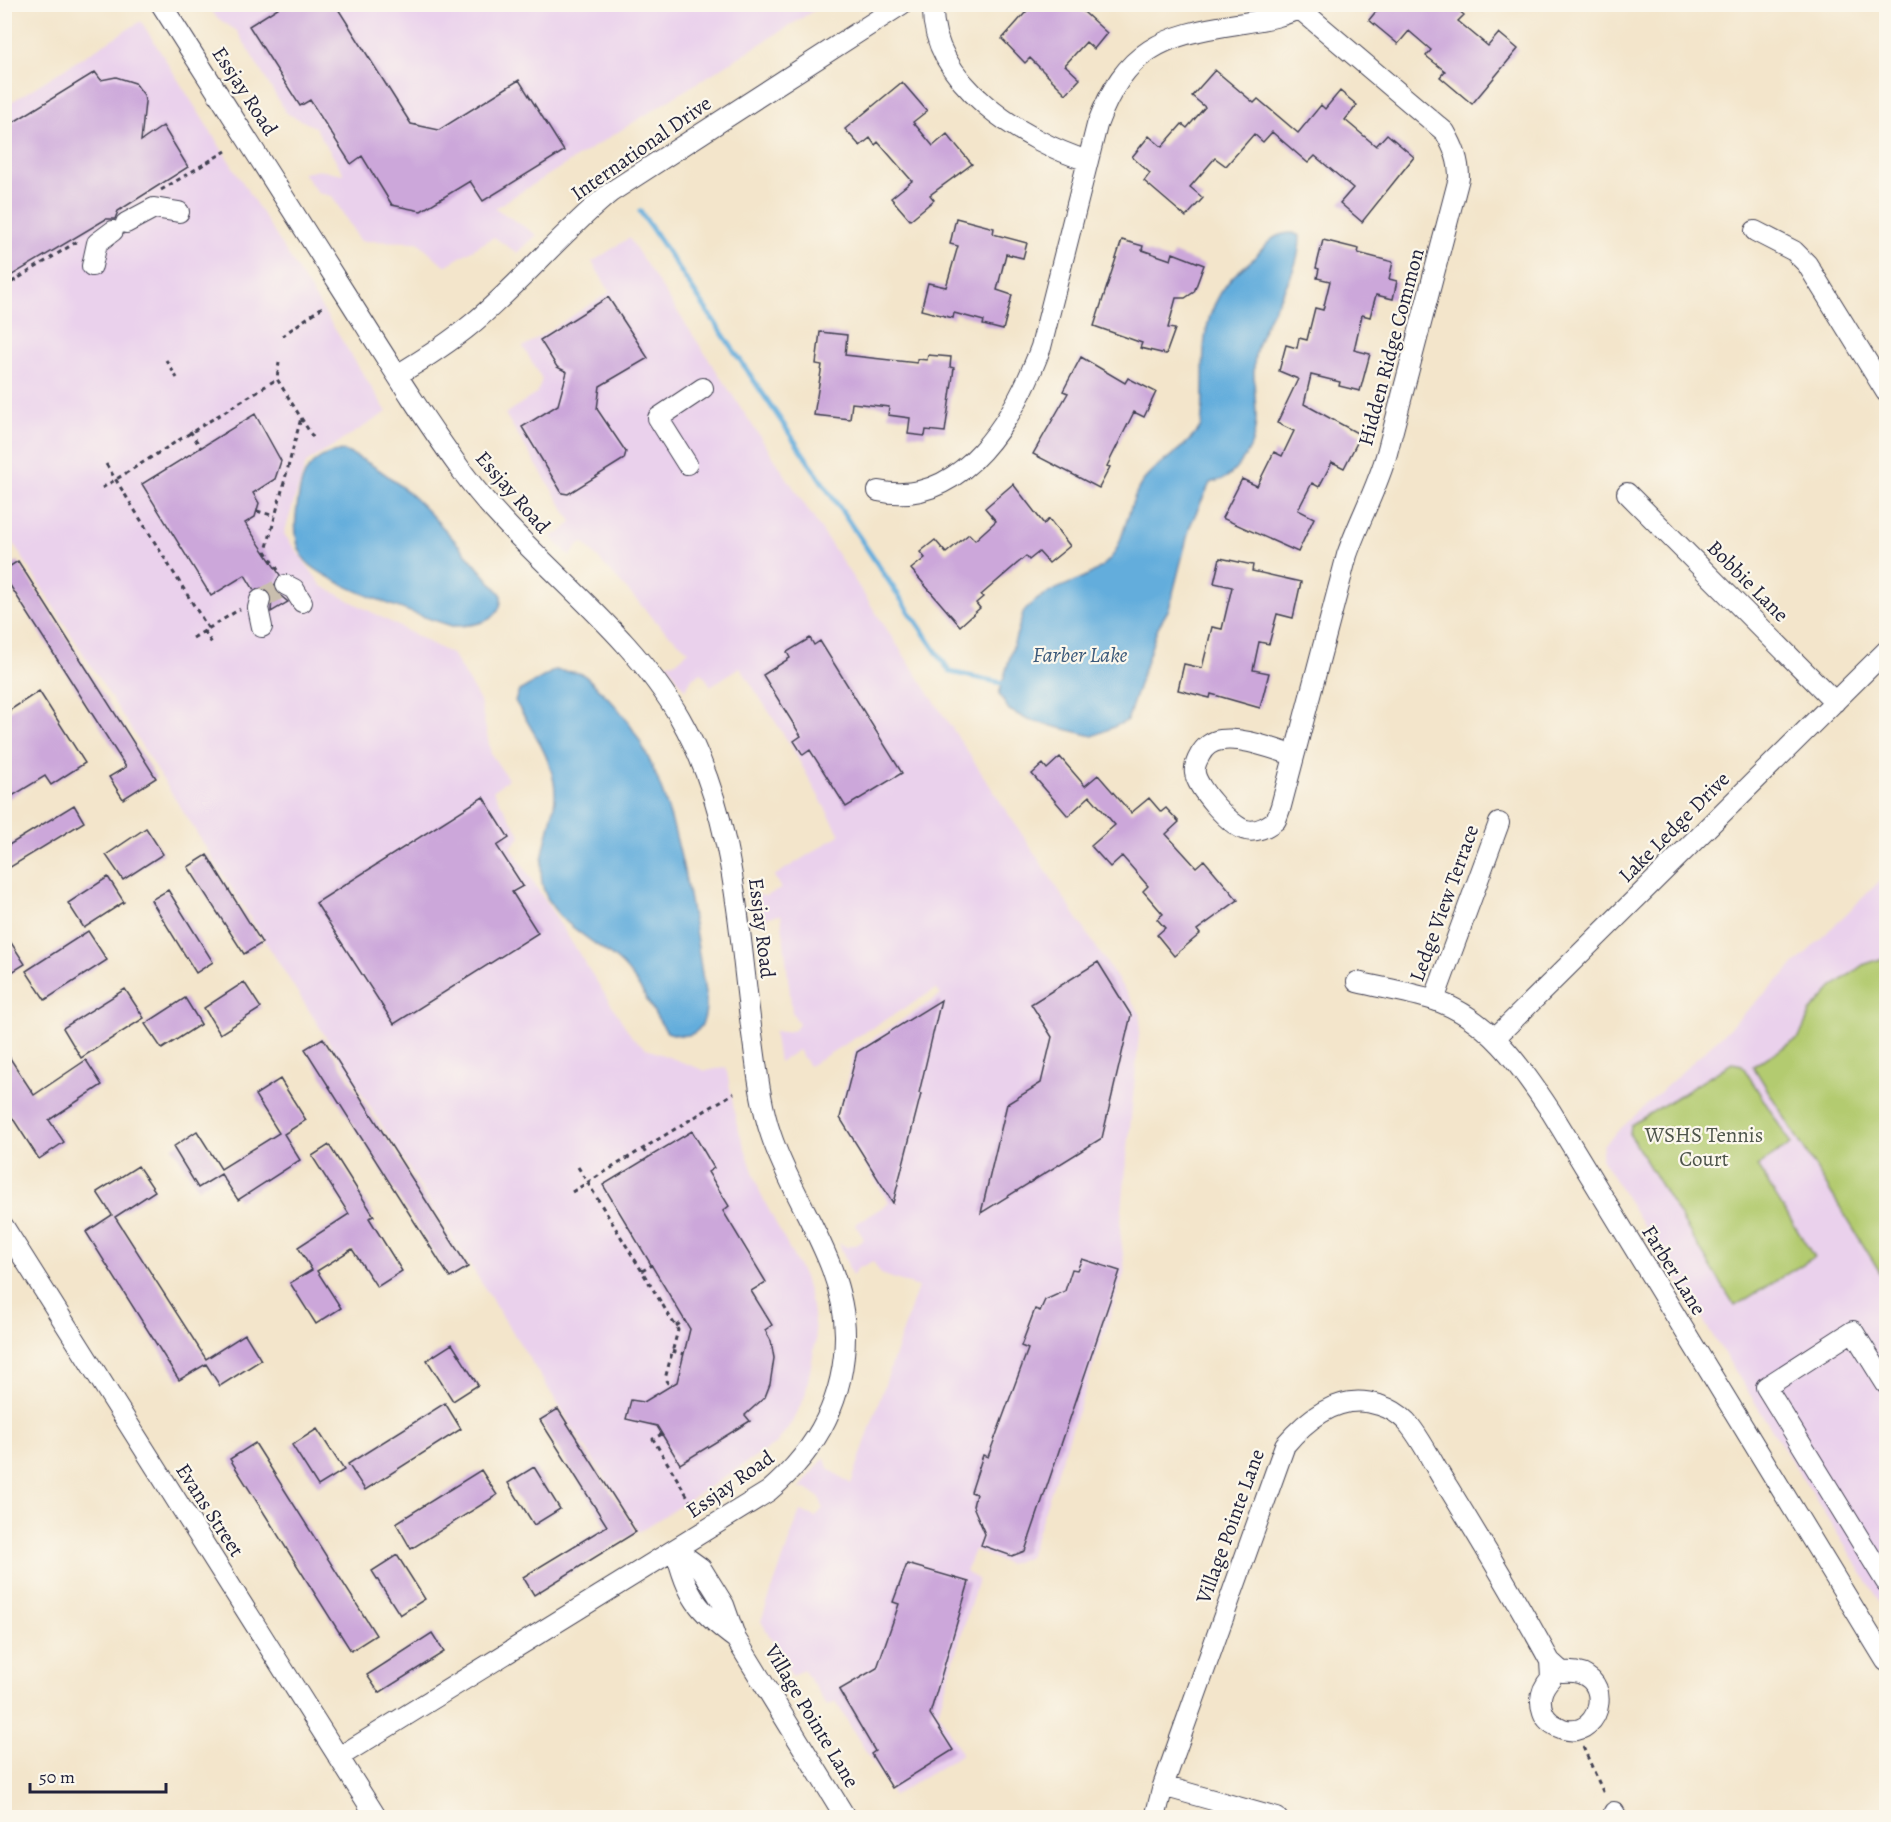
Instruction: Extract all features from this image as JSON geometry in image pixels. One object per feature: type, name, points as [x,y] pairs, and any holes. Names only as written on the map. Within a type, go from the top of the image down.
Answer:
[{"type":"street","name":"Essjay Road","points":[[161,4],[397,375],[465,476],[508,527],[645,667],[680,717],[713,789],[725,836],[763,1105],[788,1180],[832,1267],[842,1299],[845,1331],[841,1379],[825,1424],[810,1449],[769,1491],[339,1757]]},
{"type":"street","name":"International Drive","points":[[397,375],[437,351],[475,322],[587,212],[611,192],[902,4]]},
{"type":"street","points":[[933,4],[935,30],[944,54],[955,73],[983,102],[1032,139],[1059,152],[1088,161]]},
{"type":"street","name":"Hidden Ridge Common","points":[[878,491],[912,494],[933,488],[949,480],[980,452],[1013,410],[1029,380],[1041,347],[1105,103],[1131,65],[1150,49],[1191,31],[1273,19],[1304,7],[1445,132],[1454,147],[1459,163],[1459,178],[1387,453],[1380,477],[1357,526],[1347,555],[1294,755],[1276,820],[1257,831],[1245,830],[1235,825],[1199,785],[1195,772],[1202,750],[1212,742],[1222,740],[1237,740],[1294,755]]},
{"type":"street","points":[[92,266],[97,243],[120,227],[154,208],[179,212]]},
{"type":"street","points":[[1755,231],[1794,252],[1807,264],[1887,392]]},
{"type":"street","points":[[687,464],[658,418],[704,388]]},
{"type":"street","name":"Bobbie Lane","points":[[1627,493],[1835,702]]},
{"type":"street","points":[[283,578],[302,602]]},
{"type":"street","points":[[261,600],[258,609],[262,627]]},
{"type":"street","name":"Lake Ledge Drive","points":[[1495,1038],[1887,651]]},
{"type":"street","name":"Ledge View Terrace","points":[[1434,1000],[1499,823]]},
{"type":"street","name":"Farber Lane","points":[[1357,982],[1434,1000],[1472,1019],[1495,1038],[1517,1061],[1550,1110],[1887,1661]]},
{"type":"street","name":"Evans Street","points":[[4,1227],[377,1818]]},
{"type":"street","points":[[1887,1384],[1853,1331],[1766,1387],[1887,1582]]},
{"type":"street","name":"Village Pointe Lane","points":[[1155,1818],[1163,1786],[1284,1445],[1326,1409],[1344,1402],[1379,1404],[1406,1422],[1509,1585],[1550,1661]]},
{"type":"street","name":"Village Pointe Lane","points":[[676,1550],[701,1568],[724,1605],[736,1639],[846,1818]]},
{"type":"street","points":[[1550,1661],[1562,1672],[1572,1671],[1588,1677],[1597,1687],[1600,1700],[1596,1714],[1590,1722],[1568,1730],[1555,1726],[1542,1710],[1540,1698],[1543,1687],[1551,1678],[1550,1661]]},
{"type":"street","points":[[1163,1786],[1247,1814],[1277,1818]]},
{"type":"path","points":[[159,192],[226,151]]},
{"type":"path","points":[[4,287],[80,240]]},
{"type":"path","points":[[282,336],[324,306]]},
{"type":"path","points":[[166,360],[177,378]]},
{"type":"path","points":[[279,362],[277,380],[314,439]]},
{"type":"path","points":[[102,488],[277,380]]},
{"type":"path","points":[[283,578],[266,551],[301,418]]},
{"type":"path","points":[[191,432],[201,448]]},
{"type":"path","points":[[106,464],[208,628]]},
{"type":"path","points":[[257,511],[276,516]]},
{"type":"path","points":[[193,638],[241,608]]},
{"type":"path","points":[[204,631],[213,645]]},
{"type":"path","points":[[573,1192],[734,1093]]},
{"type":"path","points":[[643,1149],[648,1157]]},
{"type":"path","points":[[578,1167],[678,1330],[665,1379],[670,1386]]},
{"type":"path","points":[[642,1271],[651,1265]]},
{"type":"path","points":[[676,1326],[685,1320]]},
{"type":"path","points":[[672,1351],[684,1354]]},
{"type":"path","points":[[662,1434],[653,1439],[694,1507]]},
{"type":"path","points":[[1575,1729],[1616,1815]]},
{"type":"shaded area","points":[[208,5],[823,5],[495,208],[537,235],[517,253],[494,237],[445,266],[418,242],[360,241],[332,196],[318,193],[303,173],[320,170],[344,174],[315,127],[286,113],[237,31],[216,17]]},
{"type":"shaded area","points":[[141,21],[387,412],[306,463],[284,534],[322,586],[453,655],[480,701],[491,754],[508,779],[493,791],[521,836],[511,847],[632,1037],[647,1049],[706,1071],[726,1067],[737,1125],[761,1195],[804,1277],[812,1307],[816,1340],[805,1396],[793,1421],[776,1444],[639,1532],[5,530],[5,106]]},
{"type":"shaded area","points":[[629,238],[1141,1015],[1120,1230],[1125,1271],[1029,1557],[1008,1564],[974,1550],[965,1572],[978,1579],[938,1712],[962,1754],[893,1796],[836,1702],[827,1706],[803,1669],[792,1676],[761,1621],[800,1511],[816,1517],[823,1508],[820,1498],[806,1489],[799,1489],[825,1457],[828,1468],[851,1484],[918,1287],[881,1274],[873,1261],[857,1269],[852,1276],[839,1243],[847,1247],[856,1245],[864,1239],[855,1224],[889,1203],[837,1119],[855,1050],[941,995],[936,989],[809,1066],[798,1050],[779,1062],[774,1031],[795,1030],[799,1024],[792,1012],[781,915],[768,917],[761,923],[758,895],[766,896],[781,889],[774,876],[840,835],[791,746],[740,667],[711,686],[702,673],[693,677],[685,690],[667,663],[676,662],[689,651],[662,628],[584,543],[578,545],[570,557],[550,536],[560,533],[572,522],[505,414],[537,393],[542,379],[523,347],[610,292],[592,262]]},
{"type":"shaded area","points":[[1886,875],[1886,1611],[1601,1158],[1603,1145],[1725,1032]]},
{"type":"green space","points":[[1886,957],[1886,1282],[1753,1066],[1799,1038],[1811,1011],[1834,986],[1863,965]]},
{"type":"green space","name":"WSHS Tennis Court","points":[[1732,1063],[1742,1065],[1791,1144],[1757,1166],[1814,1257],[1735,1306],[1630,1135],[1631,1125]]},
{"type":"water","name":"Farber Lake","points":[[1293,233],[1300,236],[1294,268],[1265,325],[1255,356],[1256,425],[1250,448],[1230,475],[1210,483],[1190,526],[1169,609],[1158,627],[1127,721],[1093,736],[1028,720],[1009,710],[999,694],[1023,613],[1042,596],[1099,568],[1114,553],[1134,498],[1144,480],[1189,441],[1201,426],[1206,333],[1217,299],[1232,278],[1270,241],[1279,235]]},
{"type":"water","points":[[344,451],[389,477],[430,513],[501,594],[501,603],[493,616],[470,625],[452,626],[396,607],[348,587],[328,577],[303,557],[296,532],[297,506],[302,480],[315,461],[328,454]]},
{"type":"water","points":[[555,670],[576,672],[585,676],[627,720],[647,755],[663,794],[686,879],[706,999],[705,1017],[693,1034],[677,1035],[667,1032],[626,969],[567,923],[558,914],[545,893],[542,882],[542,858],[554,809],[555,785],[542,747],[515,701],[519,691]]},
{"type":"building","points":[[284,4],[335,4],[411,124],[439,130],[519,80],[564,151],[483,201],[470,181],[421,211],[392,205],[362,156],[351,164],[310,100],[300,106],[249,26]]},
{"type":"building","points":[[1033,4],[1075,4],[1107,33],[1094,49],[1086,42],[1065,65],[1080,79],[1066,94],[1030,58],[1025,63],[1002,39]]},
{"type":"building","points":[[1382,4],[1451,4],[1464,15],[1458,21],[1488,46],[1499,33],[1518,49],[1472,104],[1440,77],[1445,71],[1426,56],[1431,50],[1409,31],[1398,44],[1369,20]]},
{"type":"building","points":[[1215,70],[1254,103],[1258,99],[1298,133],[1321,105],[1325,109],[1340,91],[1357,105],[1345,120],[1376,146],[1387,134],[1414,157],[1362,222],[1340,203],[1353,188],[1315,156],[1308,163],[1272,132],[1263,142],[1254,134],[1226,166],[1215,158],[1190,187],[1203,198],[1186,217],[1144,181],[1150,173],[1132,157],[1149,136],[1162,147],[1182,124],[1187,128],[1205,107],[1192,96]]},
{"type":"building","points":[[95,72],[101,80],[116,77],[135,83],[144,95],[145,102],[141,141],[163,126],[188,167],[118,211],[115,219],[106,219],[4,280],[4,128]]},
{"type":"building","points":[[902,82],[927,111],[913,122],[933,146],[947,134],[972,164],[930,195],[934,200],[910,220],[891,198],[912,181],[878,142],[875,145],[870,138],[860,146],[845,129]]},
{"type":"building","points":[[956,218],[994,228],[993,234],[1027,243],[1023,258],[1006,254],[997,290],[1012,295],[1003,330],[983,325],[984,321],[954,313],[953,318],[921,310],[928,283],[946,287],[958,246],[950,244]]},
{"type":"building","points":[[1122,240],[1143,246],[1142,250],[1171,260],[1173,253],[1204,265],[1194,292],[1185,298],[1176,298],[1168,328],[1175,329],[1166,354],[1140,348],[1142,343],[1094,326]]},
{"type":"building","points":[[1323,240],[1359,249],[1358,253],[1393,262],[1389,279],[1397,281],[1393,299],[1376,295],[1370,317],[1362,315],[1354,350],[1370,354],[1360,391],[1339,386],[1340,382],[1311,375],[1304,404],[1361,435],[1344,468],[1332,462],[1319,487],[1312,483],[1298,510],[1314,518],[1298,552],[1222,518],[1242,479],[1257,486],[1274,452],[1282,456],[1294,431],[1277,423],[1298,379],[1279,371],[1286,345],[1297,348],[1299,338],[1307,340],[1315,308],[1323,310],[1330,281],[1317,278],[1319,269],[1316,268]]},
{"type":"building","points":[[608,297],[648,358],[600,386],[597,409],[626,452],[624,459],[568,494],[562,493],[522,427],[558,405],[567,372],[557,367],[540,340]]},
{"type":"building","points":[[820,332],[847,335],[845,355],[917,363],[917,359],[927,360],[928,355],[951,357],[950,367],[954,368],[945,432],[926,430],[925,436],[908,434],[910,418],[888,415],[889,407],[852,403],[850,419],[814,415],[822,365],[816,364]]},
{"type":"building","points":[[1081,357],[1125,383],[1128,378],[1156,392],[1144,417],[1134,412],[1107,466],[1110,467],[1099,488],[1033,454],[1068,393],[1063,391]]},
{"type":"building","points":[[255,414],[281,461],[275,479],[253,493],[259,503],[255,517],[245,523],[280,575],[274,586],[276,592],[288,602],[271,612],[272,597],[269,592],[262,588],[254,590],[245,575],[211,596],[142,484]]},
{"type":"building","points":[[1013,484],[1044,524],[1049,519],[1070,546],[1049,563],[1039,552],[1029,560],[1026,556],[981,595],[983,597],[976,603],[980,608],[960,626],[911,569],[925,558],[920,552],[935,540],[946,553],[969,534],[975,540],[996,521],[985,508]]},
{"type":"building","points":[[1220,558],[1253,565],[1252,571],[1301,582],[1293,618],[1277,614],[1269,644],[1259,642],[1253,670],[1269,673],[1260,708],[1211,694],[1210,698],[1178,690],[1184,664],[1202,668],[1212,627],[1222,629],[1232,587],[1214,583]]},
{"type":"building","points":[[18,561],[156,778],[123,799],[109,777],[126,767],[4,576],[4,570]]},
{"type":"building","points":[[810,638],[814,645],[820,641],[902,773],[846,807],[810,750],[803,755],[794,741],[801,736],[763,675],[790,658],[787,652]]},
{"type":"building","points":[[39,691],[85,763],[51,785],[45,776],[4,801],[4,714]]},
{"type":"building","points":[[1060,757],[1085,786],[1098,775],[1131,813],[1149,798],[1161,812],[1166,808],[1179,822],[1166,834],[1196,867],[1204,860],[1238,900],[1197,930],[1200,934],[1174,956],[1157,935],[1165,928],[1157,919],[1163,914],[1143,891],[1148,886],[1122,856],[1110,867],[1091,846],[1115,825],[1090,796],[1068,816],[1032,774],[1043,764],[1047,769]]},
{"type":"building","points":[[483,797],[509,838],[497,846],[523,886],[512,892],[538,933],[394,1024],[316,903]]},
{"type":"building","points":[[74,805],[84,822],[4,871],[4,848]]},
{"type":"building","points":[[146,828],[163,854],[123,880],[106,855]]},
{"type":"building","points":[[207,855],[262,943],[244,954],[188,867]]},
{"type":"building","points":[[108,877],[124,902],[84,928],[68,903]]},
{"type":"building","points":[[168,890],[213,962],[196,973],[151,900]]},
{"type":"building","points":[[88,931],[107,960],[45,1000],[26,971]]},
{"type":"building","points":[[4,932],[25,964],[4,977]]},
{"type":"building","points":[[1098,962],[1131,1015],[1102,1138],[981,1213],[1007,1104],[1041,1083],[1052,1037],[1031,1004]]},
{"type":"building","points":[[244,982],[261,1008],[220,1034],[204,1008]]},
{"type":"building","points":[[125,989],[144,1018],[81,1058],[63,1028]]},
{"type":"building","points":[[185,998],[201,1024],[162,1049],[145,1024]]},
{"type":"building","points":[[941,1000],[919,1093],[921,1094],[893,1203],[840,1118],[857,1052]]},
{"type":"building","points":[[323,1038],[468,1267],[450,1278],[305,1049]]},
{"type":"building","points":[[4,1049],[34,1095],[86,1060],[102,1085],[49,1120],[64,1142],[39,1159],[4,1105]]},
{"type":"building","points":[[280,1079],[306,1120],[284,1134],[300,1160],[238,1200],[221,1174],[198,1188],[173,1147],[197,1131],[221,1169],[279,1133],[255,1095]]},
{"type":"building","points":[[692,1131],[714,1168],[708,1172],[729,1206],[723,1211],[766,1282],[751,1291],[772,1325],[765,1330],[771,1341],[774,1358],[770,1384],[765,1397],[745,1415],[750,1421],[680,1464],[657,1426],[626,1419],[631,1400],[644,1402],[677,1382],[690,1329],[603,1185]]},
{"type":"building","points":[[329,1145],[374,1216],[369,1218],[402,1271],[377,1287],[352,1249],[317,1271],[341,1308],[316,1324],[290,1283],[312,1270],[298,1247],[349,1214],[312,1156]]},
{"type":"building","points":[[138,1166],[155,1191],[115,1217],[206,1359],[245,1334],[261,1360],[220,1386],[206,1364],[179,1380],[86,1232],[112,1215],[97,1192]]},
{"type":"building","points":[[1082,1259],[1120,1271],[1025,1551],[1012,1556],[981,1545],[985,1534],[973,1506],[976,1494],[971,1492],[983,1455],[988,1457],[1028,1349],[1021,1346],[1035,1309],[1040,1311],[1045,1300],[1065,1291],[1072,1269],[1077,1270]]},
{"type":"building","points":[[452,1344],[478,1385],[453,1401],[427,1360]]},
{"type":"building","points":[[445,1403],[461,1429],[365,1490],[348,1464]]},
{"type":"building","points":[[558,1409],[636,1532],[534,1595],[523,1577],[607,1526],[540,1420]]},
{"type":"building","points":[[317,1429],[344,1470],[318,1486],[292,1445]]},
{"type":"building","points":[[255,1443],[376,1635],[351,1651],[230,1459]]},
{"type":"building","points":[[534,1467],[560,1509],[534,1525],[508,1483]]},
{"type":"building","points":[[481,1470],[497,1495],[411,1549],[396,1523]]},
{"type":"building","points":[[397,1555],[425,1599],[400,1615],[372,1571]]},
{"type":"building","points":[[907,1564],[969,1582],[930,1714],[953,1750],[892,1788],[871,1754],[875,1751],[839,1690],[877,1668],[899,1604],[893,1602]]},
{"type":"building","points":[[432,1633],[444,1652],[379,1693],[367,1675]]},
{"type":"waterway","points":[[640,211],[950,672],[1002,683]]},
{"type":"tunnel","points":[[260,600],[286,585]]}]
